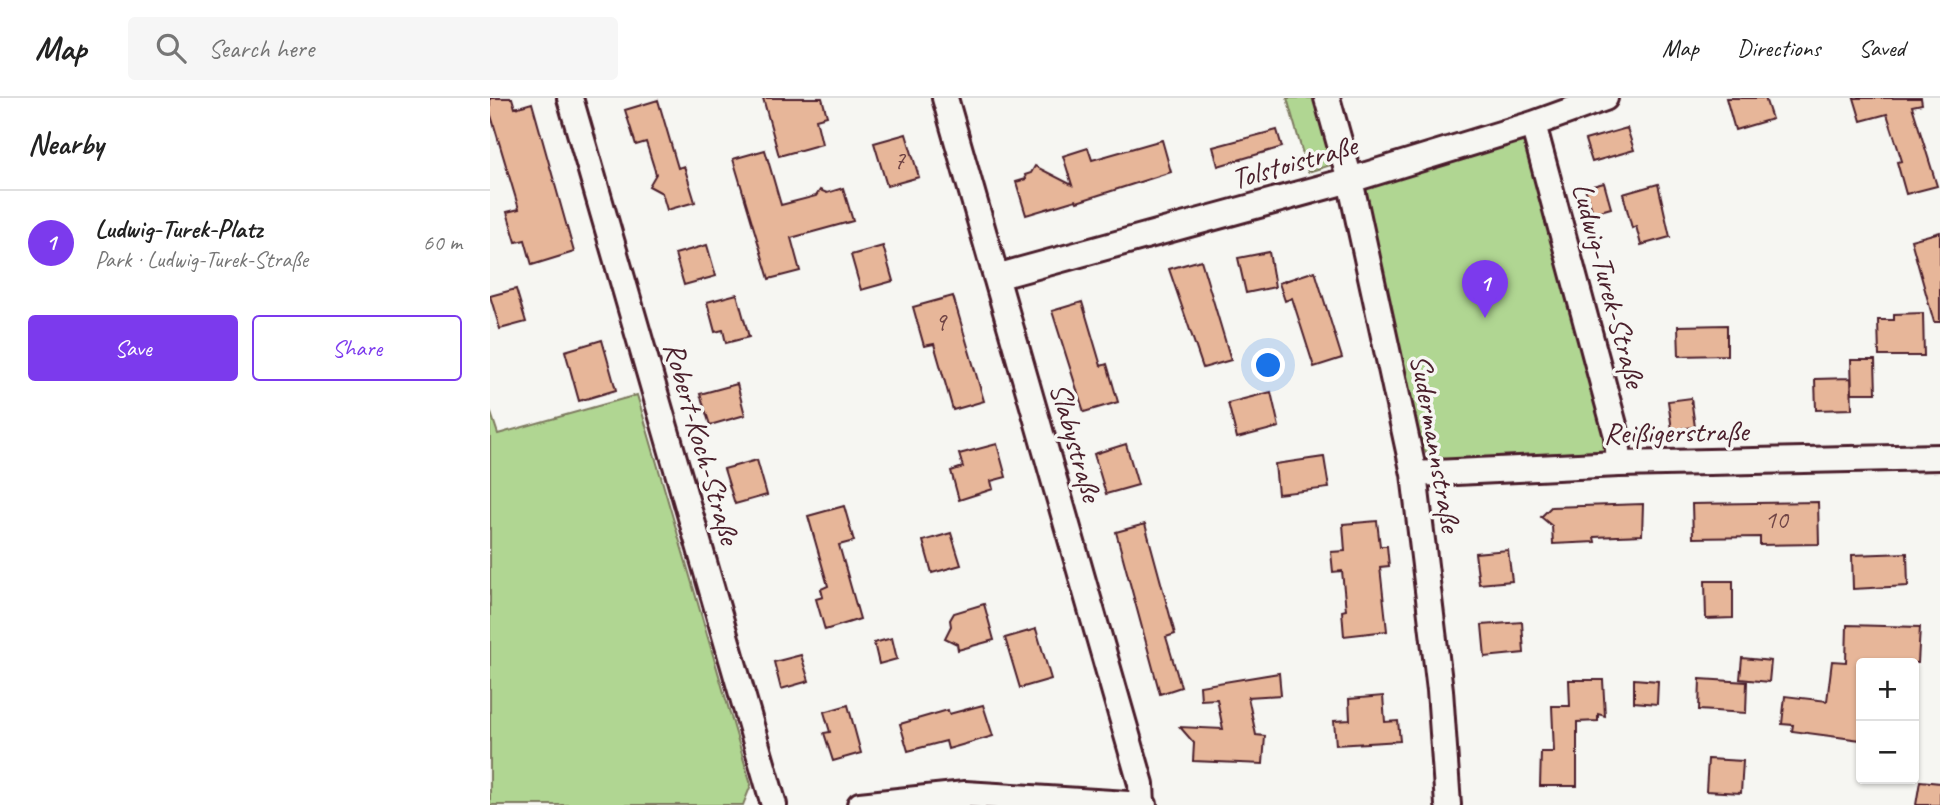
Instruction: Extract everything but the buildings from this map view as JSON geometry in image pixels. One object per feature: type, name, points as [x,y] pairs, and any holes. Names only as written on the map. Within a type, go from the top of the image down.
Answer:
[{"type":"street","name":"Robert-Koch-Straße","points":[[570,98],[774,805]]},
{"type":"street","name":"Slabystraße","points":[[945,98],[1141,784],[1143,805]]},
{"type":"street","name":"Sudermannstraße","points":[[1327,98],[1350,180],[1414,474],[1440,691],[1448,805]]},
{"type":"street","name":"Tolstoistraße","points":[[996,277],[1350,180],[1533,124],[1605,98]]},
{"type":"street","name":"Ludwig-Turek-Straße","points":[[1533,124],[1617,436],[1619,464]]},
{"type":"street","name":"Reißigerstraße","points":[[1414,474],[1619,464],[1940,457]]},
{"type":"street","points":[[860,805],[965,799],[1143,805]]},
{"type":"green space","points":[[1287,98],[1315,98],[1334,164],[1308,172]]},
{"type":"green space","points":[[1529,136],[1612,450],[1439,461],[1421,448],[1364,188]]},
{"type":"green space","points":[[637,395],[751,785],[743,805],[490,805],[490,410],[498,434]]},
{"type":"place","name":"Ludwig-Turek-Platz","points":[[1485,318]]}]
